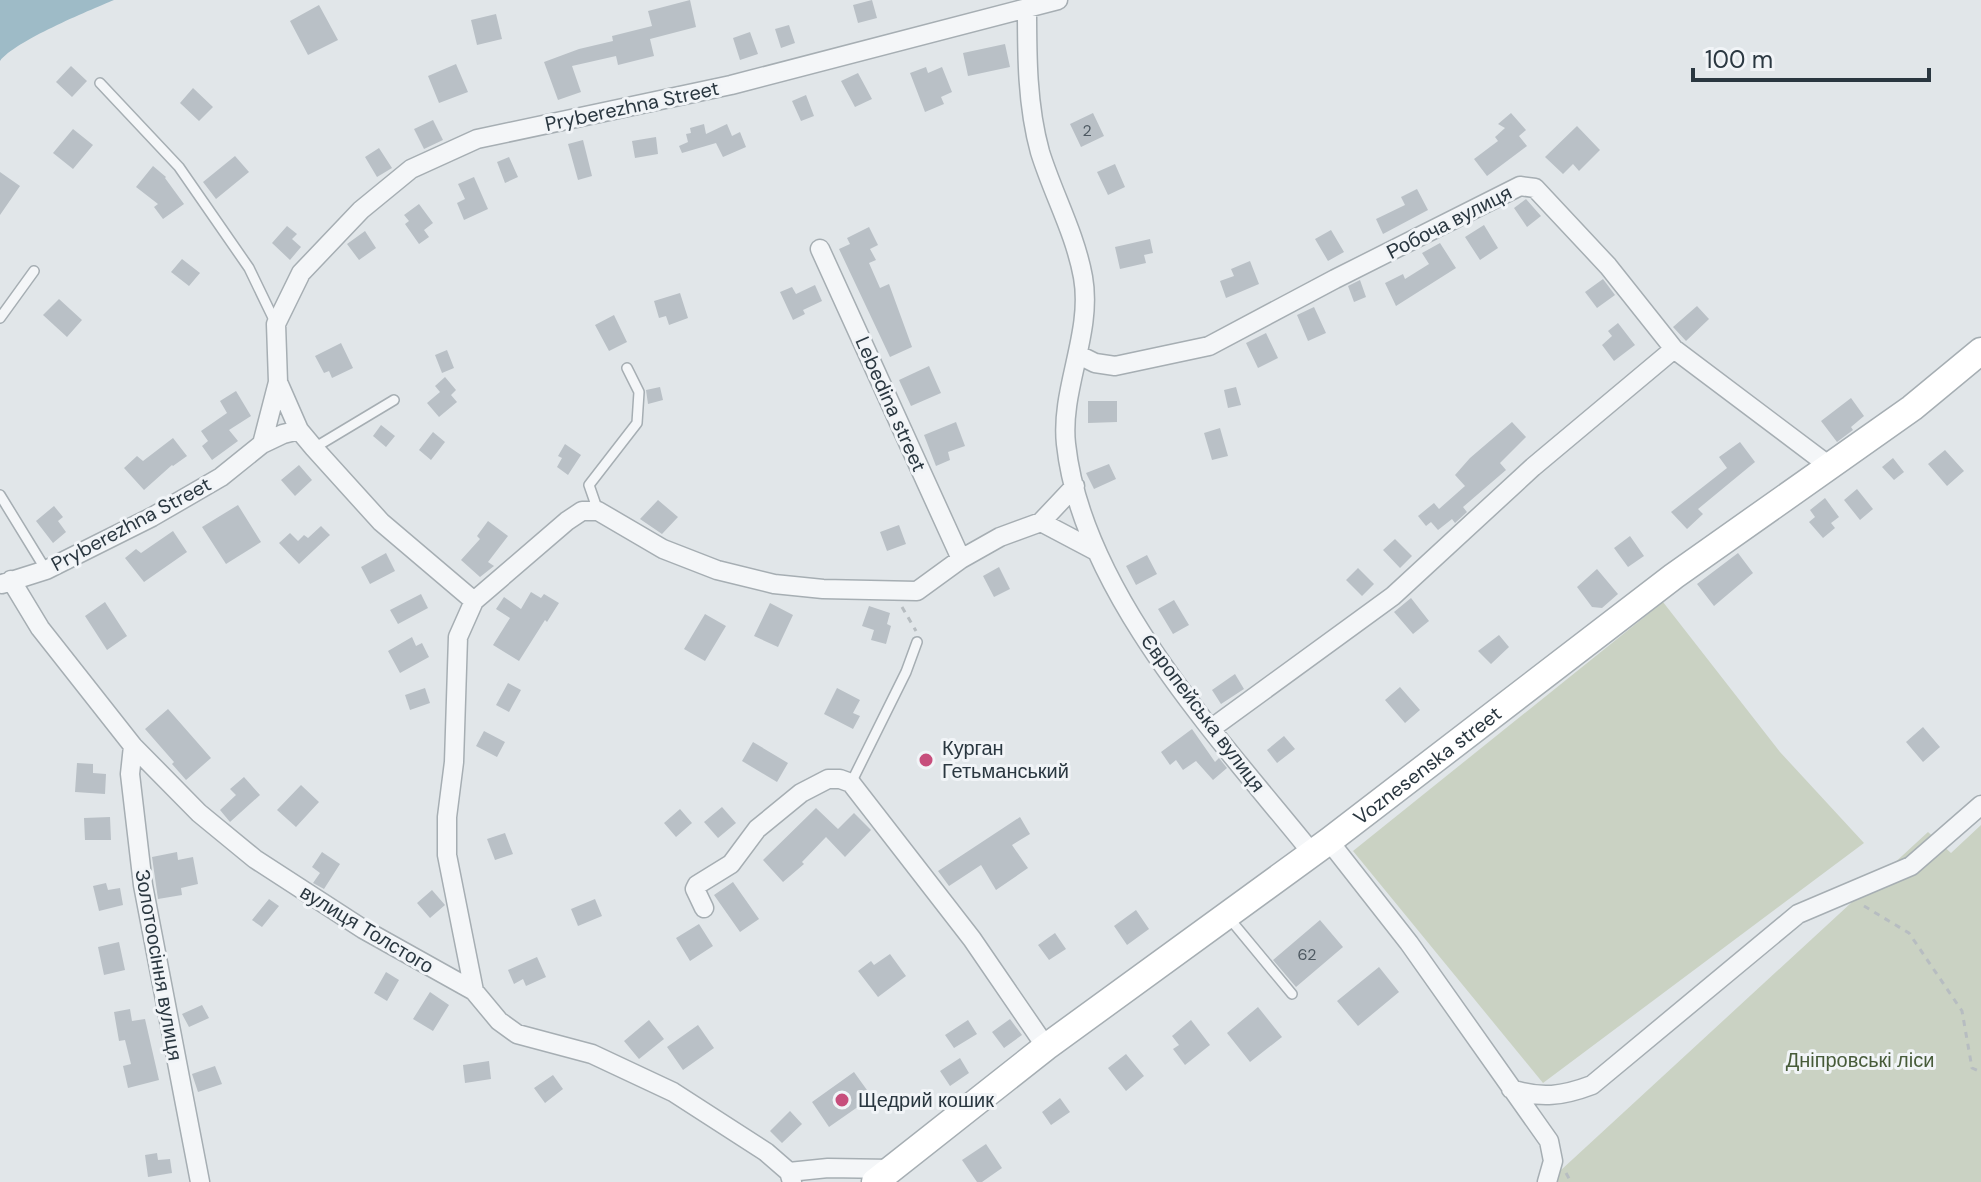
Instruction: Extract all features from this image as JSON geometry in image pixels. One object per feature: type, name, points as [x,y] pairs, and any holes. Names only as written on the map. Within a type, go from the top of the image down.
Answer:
[{"type":"main road","name":"Voznesenska street","points":[[883,1176],[1046,1047],[1320,847],[1674,576],[1912,408],[1981,351]]},
{"type":"street","name":"Pryberezhna Street","points":[[276,324],[301,273],[361,210],[411,169],[477,139],[731,85],[1058,0]]},
{"type":"street","name":"Європейська вулиця","points":[[1027,8],[1031,98],[1039,149],[1074,242],[1084,281],[1079,355],[1065,404],[1066,445],[1085,529],[1094,550],[1147,642],[1212,728],[1418,955],[1549,1141],[1553,1161],[1547,1182]]},
{"type":"street","name":"Робоча вулиця","points":[[1079,355],[1095,363],[1115,366],[1209,346],[1520,186],[1535,188],[1608,266],[1674,349],[1828,465]]},
{"type":"street","name":"Lebedina street","points":[[820,249],[961,559]]},
{"type":"street","points":[[262,444],[278,382],[276,324]]},
{"type":"street","points":[[1212,728],[1393,596],[1533,467],[1674,349]]},
{"type":"street","points":[[278,382],[299,430],[314,448],[381,522],[474,601]]},
{"type":"street","name":"Pryberezhna Street","points":[[5,583],[46,570],[152,517],[221,477],[262,444],[299,430]]},
{"type":"street","points":[[474,991],[447,855],[458,637],[474,601],[567,521],[582,511],[598,511],[663,549],[717,570],[774,584],[917,591],[961,559],[1000,537],[1041,522],[1075,486]]},
{"type":"street","points":[[1041,522],[1094,550]]},
{"type":"street","name":"вулиця Толстого","points":[[5,583],[133,746],[199,813],[255,859],[363,929],[474,991],[486,1008],[517,1034],[592,1054],[673,1092],[766,1152],[790,1177]]},
{"type":"street","name":"Золотоосіння вулиця","points":[[133,746],[130,774],[143,885],[200,1182]]},
{"type":"street","points":[[704,908],[695,889],[697,885],[731,864],[757,829],[801,793],[828,779],[851,783],[972,939],[1046,1047]]},
{"type":"street","points":[[1511,1089],[1547,1097],[1570,1094],[1592,1085],[1798,914],[1911,866],[1981,805]]},
{"type":"street","points":[[790,1177],[828,1168],[883,1176]]},
{"type":"lane","points":[[100,83],[179,167],[249,268],[276,324]]},
{"type":"lane","points":[[0,318],[34,271]]},
{"type":"lane","points":[[598,511],[589,485],[637,423],[639,392],[627,368]]},
{"type":"lane","points":[[314,448],[394,400]]},
{"type":"lane","points":[[0,495],[46,570]]},
{"type":"lane","points":[[851,783],[906,672],[917,642]]},
{"type":"lane","points":[[1227,915],[1292,994]]},
{"type":"path","points":[[898,592],[898,601],[918,634],[917,642]]},
{"type":"path","points":[[1847,895],[1909,933],[1962,1011],[1972,1068],[1981,1072]]},
{"type":"green space","points":[[1663,602],[1780,752],[1864,843],[1543,1083],[1353,851]]},
{"type":"green space","name":"Дніпровські ліси","points":[[1981,825],[1981,1182],[1548,1182],[1928,832],[1951,853]]},
{"type":"water","points":[[0,0],[114,0],[36,36],[0,61]]},
{"type":"building","points":[[690,0],[696,27],[650,39],[654,56],[618,65],[616,56],[572,66],[581,92],[558,100],[544,62],[613,41],[612,36],[652,26],[648,11]]},
{"type":"building","points":[[872,0],[877,18],[858,23],[853,5]]},
{"type":"building","points":[[319,5],[338,40],[308,55],[290,21]]},
{"type":"building","points":[[496,14],[502,39],[477,45],[471,20]]},
{"type":"building","points":[[789,25],[795,43],[781,48],[775,29]]},
{"type":"building","points":[[750,32],[758,54],[740,60],[733,38]]},
{"type":"building","points":[[1005,44],[1010,67],[968,76],[963,53]]},
{"type":"building","points":[[456,64],[468,92],[439,103],[428,76]]},
{"type":"building","points":[[71,66],[87,81],[72,97],[56,82]]},
{"type":"building","points":[[926,67],[928,73],[942,67],[952,92],[941,97],[944,104],[925,112],[910,73]]},
{"type":"building","points":[[858,73],[872,99],[855,107],[841,81]]},
{"type":"building","points":[[193,88],[213,107],[199,121],[180,103]]},
{"type":"building","points":[[806,95],[814,116],[801,121],[792,101]]},
{"type":"building","points":[[1093,113],[1104,136],[1081,147],[1070,124]]},
{"type":"building","points":[[1511,113],[1526,130],[1519,136],[1527,146],[1487,176],[1474,159],[1498,141],[1495,137],[1505,128],[1498,124]]},
{"type":"building","points":[[433,120],[443,140],[424,149],[414,129]]},
{"type":"building","points":[[704,124],[706,134],[727,124],[732,136],[740,132],[746,147],[723,157],[716,143],[682,153],[679,146],[688,142],[686,134],[691,133],[690,128]]},
{"type":"building","points":[[1577,126],[1600,150],[1579,171],[1573,164],[1563,174],[1545,157]]},
{"type":"building","points":[[73,129],[93,145],[73,169],[53,153]]},
{"type":"building","points":[[656,137],[658,154],[635,158],[632,141]]},
{"type":"building","points":[[583,140],[592,176],[578,180],[568,144]]},
{"type":"building","points":[[379,148],[392,168],[377,177],[365,157]]},
{"type":"building","points":[[235,156],[249,172],[216,199],[203,182]]},
{"type":"building","points":[[509,157],[518,177],[505,183],[497,162]]},
{"type":"building","points":[[1115,164],[1125,187],[1108,195],[1097,172]]},
{"type":"building","points":[[153,166],[166,177],[184,204],[163,219],[154,207],[158,204],[136,187]]},
{"type":"building","points":[[0,172],[20,186],[0,215]]},
{"type":"building","points":[[474,177],[488,209],[464,220],[457,203],[465,199],[458,184]]},
{"type":"building","points":[[1417,189],[1428,210],[1383,234],[1376,219],[1405,205],[1401,197]]},
{"type":"building","points":[[1526,199],[1541,216],[1527,227],[1514,208]]},
{"type":"building","points":[[419,204],[433,223],[424,230],[429,237],[419,244],[405,224],[409,221],[404,215]]},
{"type":"building","points":[[1484,225],[1498,248],[1480,260],[1465,237]]},
{"type":"building","points":[[287,226],[297,234],[292,239],[301,247],[290,260],[272,243]]},
{"type":"building","points":[[869,227],[878,245],[870,249],[876,260],[869,263],[880,288],[889,284],[912,347],[890,357],[839,249],[850,244],[847,238]]},
{"type":"building","points":[[1331,230],[1344,252],[1328,261],[1315,239]]},
{"type":"building","points":[[365,231],[376,248],[359,260],[347,244]]},
{"type":"building","points":[[1150,239],[1153,253],[1144,255],[1146,263],[1120,269],[1115,247]]},
{"type":"building","points":[[1440,243],[1456,268],[1396,306],[1385,283],[1403,274],[1405,279],[1429,264],[1422,253]]},
{"type":"building","points":[[182,259],[200,273],[189,286],[171,272]]},
{"type":"building","points":[[1250,261],[1259,284],[1226,298],[1220,281],[1234,276],[1231,269]]},
{"type":"building","points":[[1603,279],[1615,295],[1597,308],[1585,292]]},
{"type":"building","points":[[1360,280],[1366,297],[1354,302],[1348,286]]},
{"type":"building","points":[[815,285],[822,301],[803,310],[805,314],[793,320],[780,292],[792,287],[796,294]]},
{"type":"building","points":[[680,293],[688,318],[669,325],[666,316],[659,318],[654,301]]},
{"type":"building","points":[[59,299],[82,320],[67,337],[43,315]]},
{"type":"building","points":[[1697,306],[1709,319],[1686,341],[1673,327]]},
{"type":"building","points":[[1314,307],[1326,333],[1308,341],[1297,315]]},
{"type":"building","points":[[614,315],[627,342],[609,351],[595,325]]},
{"type":"building","points":[[1618,323],[1635,345],[1614,361],[1602,345],[1612,336],[1608,331]]},
{"type":"building","points":[[1266,333],[1278,358],[1258,368],[1246,343]]},
{"type":"building","points":[[341,343],[353,368],[332,378],[329,371],[324,373],[315,356]]},
{"type":"building","points":[[447,350],[454,368],[442,373],[435,355]]},
{"type":"building","points":[[929,366],[941,393],[911,406],[899,380]]},
{"type":"building","points":[[445,377],[456,390],[451,395],[457,402],[439,417],[427,403],[440,392],[435,386]]},
{"type":"building","points":[[660,387],[663,400],[648,404],[646,390]]},
{"type":"building","points":[[1236,387],[1241,405],[1228,408],[1224,390]]},
{"type":"building","points":[[236,391],[251,416],[229,430],[238,441],[212,460],[202,446],[208,441],[201,431],[227,413],[220,401]]},
{"type":"building","points":[[1851,398],[1864,416],[1851,427],[1853,430],[1837,442],[1821,421]]},
{"type":"building","points":[[1088,401],[1117,401],[1117,422],[1088,423]]},
{"type":"building","points":[[956,422],[965,446],[948,452],[950,460],[936,466],[924,435]]},
{"type":"building","points":[[1512,422],[1526,437],[1500,463],[1506,470],[1463,507],[1467,512],[1455,523],[1452,519],[1438,530],[1431,522],[1426,526],[1418,516],[1434,503],[1439,509],[1465,486],[1455,475]]},
{"type":"building","points":[[381,425],[395,436],[386,447],[373,436]]},
{"type":"building","points":[[1220,428],[1228,456],[1212,460],[1204,433]]},
{"type":"building","points":[[433,432],[445,442],[431,460],[419,450]]},
{"type":"building","points":[[173,438],[187,456],[144,490],[124,468],[137,456],[143,461]]},
{"type":"building","points":[[1740,442],[1755,462],[1698,509],[1703,514],[1687,529],[1671,512],[1727,468],[1719,457]]},
{"type":"building","points":[[565,444],[581,455],[568,475],[557,467],[562,458],[558,456]]},
{"type":"building","points":[[1945,450],[1964,471],[1947,486],[1928,464]]},
{"type":"building","points":[[1893,458],[1904,472],[1894,480],[1882,467]]},
{"type":"building","points":[[1109,464],[1116,479],[1094,489],[1086,473]]},
{"type":"building","points":[[299,465],[312,480],[295,496],[281,480]]},
{"type":"building","points":[[1857,489],[1873,509],[1860,520],[1844,500]]},
{"type":"building","points":[[1825,498],[1839,517],[1831,523],[1835,528],[1823,538],[1809,522],[1815,517],[1810,510]]},
{"type":"building","points":[[658,500],[678,517],[662,534],[640,519]]},
{"type":"building","points":[[238,505],[261,542],[226,564],[202,527]]},
{"type":"building","points":[[54,506],[63,517],[58,521],[66,532],[53,543],[36,521]]},
{"type":"building","points":[[488,521],[508,536],[488,562],[494,566],[480,577],[461,560],[480,539],[477,536]]},
{"type":"building","points":[[899,525],[906,544],[887,551],[880,532]]},
{"type":"building","points":[[321,526],[330,535],[299,564],[279,543],[290,533],[298,541],[304,535],[308,538]]},
{"type":"building","points":[[173,531],[187,552],[144,582],[125,558],[136,549],[141,553]]},
{"type":"building","points":[[1630,536],[1644,556],[1628,567],[1614,548]]},
{"type":"building","points":[[1395,539],[1412,556],[1400,568],[1383,550]]},
{"type":"building","points":[[386,553],[395,571],[370,584],[361,567]]},
{"type":"building","points":[[1738,553],[1753,573],[1714,606],[1697,584]]},
{"type":"building","points":[[1147,555],[1157,574],[1136,585],[1126,566]]},
{"type":"building","points":[[999,567],[1010,589],[994,597],[983,576]]},
{"type":"building","points":[[1358,568],[1374,584],[1362,596],[1346,580]]},
{"type":"building","points":[[1597,569],[1618,594],[1602,608],[1592,607],[1577,587]]},
{"type":"building","points":[[531,592],[541,598],[544,594],[559,603],[519,661],[493,645],[510,618],[496,609],[504,597],[521,609]]},
{"type":"building","points":[[421,594],[428,608],[398,624],[390,610]]},
{"type":"building","points":[[1411,598],[1429,621],[1413,634],[1394,612]]},
{"type":"building","points":[[1174,600],[1189,625],[1173,634],[1158,609]]},
{"type":"building","points":[[105,602],[127,636],[107,650],[85,616]]},
{"type":"building","points":[[770,603],[793,615],[778,647],[754,636]]},
{"type":"building","points":[[869,606],[890,613],[887,624],[891,626],[886,644],[871,640],[874,630],[862,626]]},
{"type":"building","points":[[705,614],[726,626],[705,661],[684,649]]},
{"type":"building","points":[[1499,635],[1509,647],[1491,664],[1478,651]]},
{"type":"building","points":[[412,637],[416,646],[422,643],[429,657],[400,673],[388,651]]},
{"type":"building","points":[[1235,674],[1244,689],[1221,704],[1212,690]]},
{"type":"building","points":[[508,683],[521,690],[509,712],[496,705]]},
{"type":"building","points":[[1400,687],[1420,710],[1405,723],[1385,700]]},
{"type":"building","points":[[425,688],[430,703],[410,710],[405,695]]},
{"type":"building","points":[[837,688],[860,700],[853,713],[860,716],[853,729],[824,714]]},
{"type":"building","points":[[168,709],[211,758],[186,780],[145,729]]},
{"type":"building","points":[[1923,727],[1940,747],[1923,762],[1906,742]]},
{"type":"building","points":[[1192,729],[1215,762],[1219,758],[1227,768],[1213,780],[1196,761],[1183,770],[1176,760],[1170,765],[1161,752]]},
{"type":"building","points":[[484,731],[505,742],[497,757],[476,746]]},
{"type":"building","points":[[1284,736],[1295,749],[1277,763],[1267,750]]},
{"type":"building","points":[[753,742],[788,763],[777,782],[742,761]]},
{"type":"building","points":[[77,763],[93,764],[93,773],[106,774],[105,794],[75,792]]},
{"type":"building","points":[[244,777],[260,795],[230,822],[220,810],[236,795],[230,789]]},
{"type":"building","points":[[301,785],[319,802],[296,827],[277,810]]},
{"type":"building","points":[[722,807],[736,823],[718,838],[704,822]]},
{"type":"building","points":[[816,808],[838,829],[854,813],[871,830],[845,857],[826,837],[802,862],[804,864],[783,882],[763,860]]},
{"type":"building","points":[[680,809],[692,823],[676,837],[664,823]]},
{"type":"building","points":[[110,817],[111,840],[85,840],[84,818]]},
{"type":"building","points":[[1020,817],[1030,834],[1012,845],[1028,868],[996,890],[981,865],[949,886],[938,871]]},
{"type":"building","points":[[505,833],[513,854],[495,860],[487,839]]},
{"type":"building","points":[[177,852],[178,860],[193,857],[198,884],[181,888],[182,895],[158,899],[152,857]]},
{"type":"building","points":[[322,852],[340,864],[324,889],[313,883],[320,873],[312,867]]},
{"type":"building","points":[[733,882],[759,919],[740,932],[714,895]]},
{"type":"building","points":[[106,883],[108,890],[120,888],[123,905],[99,911],[93,886]]},
{"type":"building","points":[[432,890],[445,905],[430,918],[417,903]]},
{"type":"building","points":[[269,899],[279,906],[262,927],[252,920]]},
{"type":"building","points":[[595,899],[602,916],[578,926],[571,909]]},
{"type":"building","points":[[1136,910],[1149,929],[1127,945],[1114,926]]},
{"type":"building","points":[[1320,920],[1343,947],[1296,987],[1273,960]]},
{"type":"building","points":[[699,924],[713,946],[690,961],[676,938]]},
{"type":"building","points":[[1055,933],[1066,949],[1049,960],[1038,945]]},
{"type":"building","points":[[119,942],[125,970],[104,975],[98,947]]},
{"type":"building","points":[[890,954],[906,976],[878,997],[858,971],[871,961],[874,965]]},
{"type":"building","points":[[537,957],[546,977],[526,986],[523,979],[514,984],[508,970]]},
{"type":"building","points":[[1379,967],[1399,992],[1358,1026],[1337,1001]]},
{"type":"building","points":[[386,972],[399,980],[387,1001],[374,993]]},
{"type":"building","points":[[430,992],[449,1005],[433,1031],[413,1019]]},
{"type":"building","points":[[202,1005],[209,1018],[189,1027],[182,1014]]},
{"type":"building","points":[[1258,1007],[1282,1037],[1250,1062],[1227,1033]]},
{"type":"building","points":[[130,1009],[132,1021],[145,1019],[159,1080],[128,1088],[123,1066],[131,1064],[125,1040],[119,1041],[114,1012]]},
{"type":"building","points":[[1010,1019],[1022,1035],[1004,1048],[992,1032]]},
{"type":"building","points":[[649,1020],[664,1039],[639,1059],[624,1041]]},
{"type":"building","points":[[968,1020],[977,1034],[954,1048],[945,1035]]},
{"type":"building","points":[[1191,1020],[1210,1045],[1185,1065],[1173,1049],[1179,1045],[1172,1036]]},
{"type":"building","points":[[698,1025],[714,1048],[683,1070],[667,1047]]},
{"type":"building","points":[[1126,1054],[1144,1076],[1126,1091],[1108,1068]]},
{"type":"building","points":[[960,1058],[969,1073],[950,1086],[940,1071]]},
{"type":"building","points":[[489,1061],[491,1079],[465,1083],[463,1065]]},
{"type":"building","points":[[215,1066],[222,1084],[198,1092],[192,1074]]},
{"type":"building","name":"Щедрий кошик","points":[[854,1072],[872,1097],[829,1127],[812,1102]]},
{"type":"building","points":[[553,1075],[563,1089],[545,1103],[534,1088]]},
{"type":"building","points":[[1060,1098],[1070,1112],[1051,1125],[1042,1112]]},
{"type":"building","points":[[790,1111],[802,1124],[782,1143],[770,1131]]},
{"type":"building","points":[[986,1144],[1002,1168],[982,1182],[977,1182],[962,1160]]},
{"type":"building","points":[[157,1153],[158,1160],[170,1159],[172,1173],[148,1177],[145,1155]]},
{"type":"place","name":"Курган Гетьманський","points":[[926,760]]},
{"type":"place","name":"Щедрий кошик","points":[[842,1100]]}]
